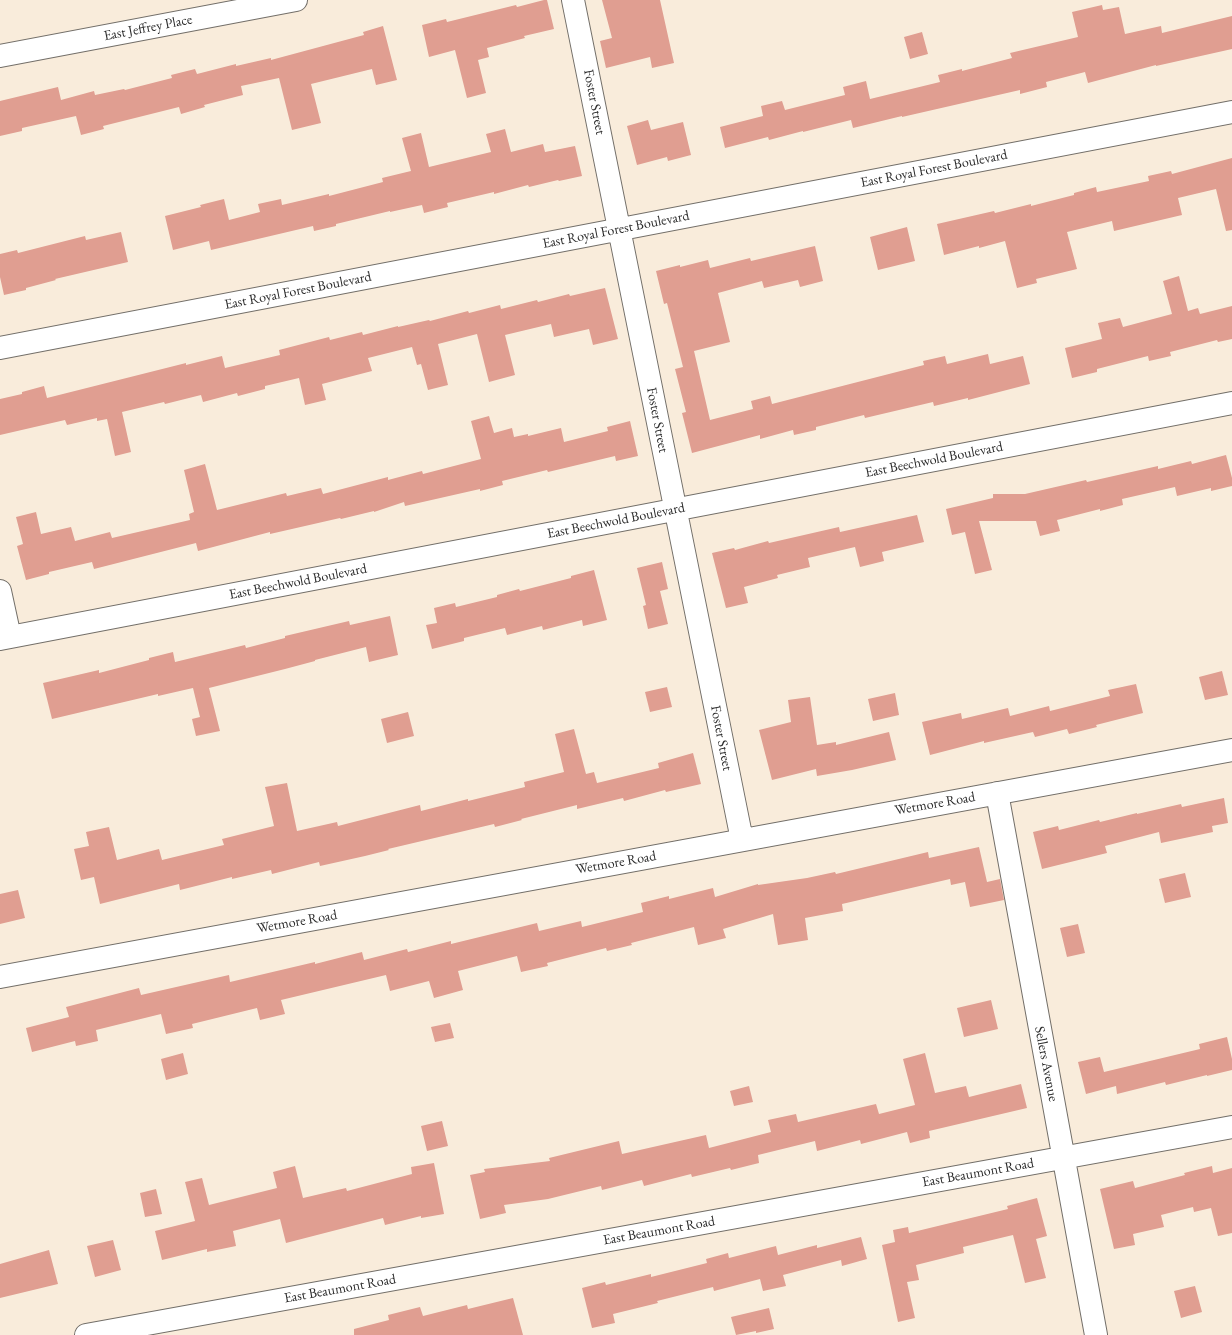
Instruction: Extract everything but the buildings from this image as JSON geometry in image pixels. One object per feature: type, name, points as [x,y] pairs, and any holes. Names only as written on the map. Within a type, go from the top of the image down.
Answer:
[{"type":"street","name":"East Jeffrey Place","points":[[0,56],[296,0]]},
{"type":"street","name":"Foster Street","points":[[573,0],[742,840]]},
{"type":"street","name":"East Royal Forest Boulevard","points":[[0,348],[1232,112]]},
{"type":"street","name":"East Beechwold Boulevard","points":[[5,638],[1232,403]]},
{"type":"street","points":[[0,590],[5,638]]},
{"type":"street","name":"Wetmore Road","points":[[0,977],[1232,750]]},
{"type":"street","name":"Sellers Avenue","points":[[997,793],[1096,1335]]},
{"type":"street","name":"East Beaumont Road","points":[[86,1335],[1232,1127]]}]
